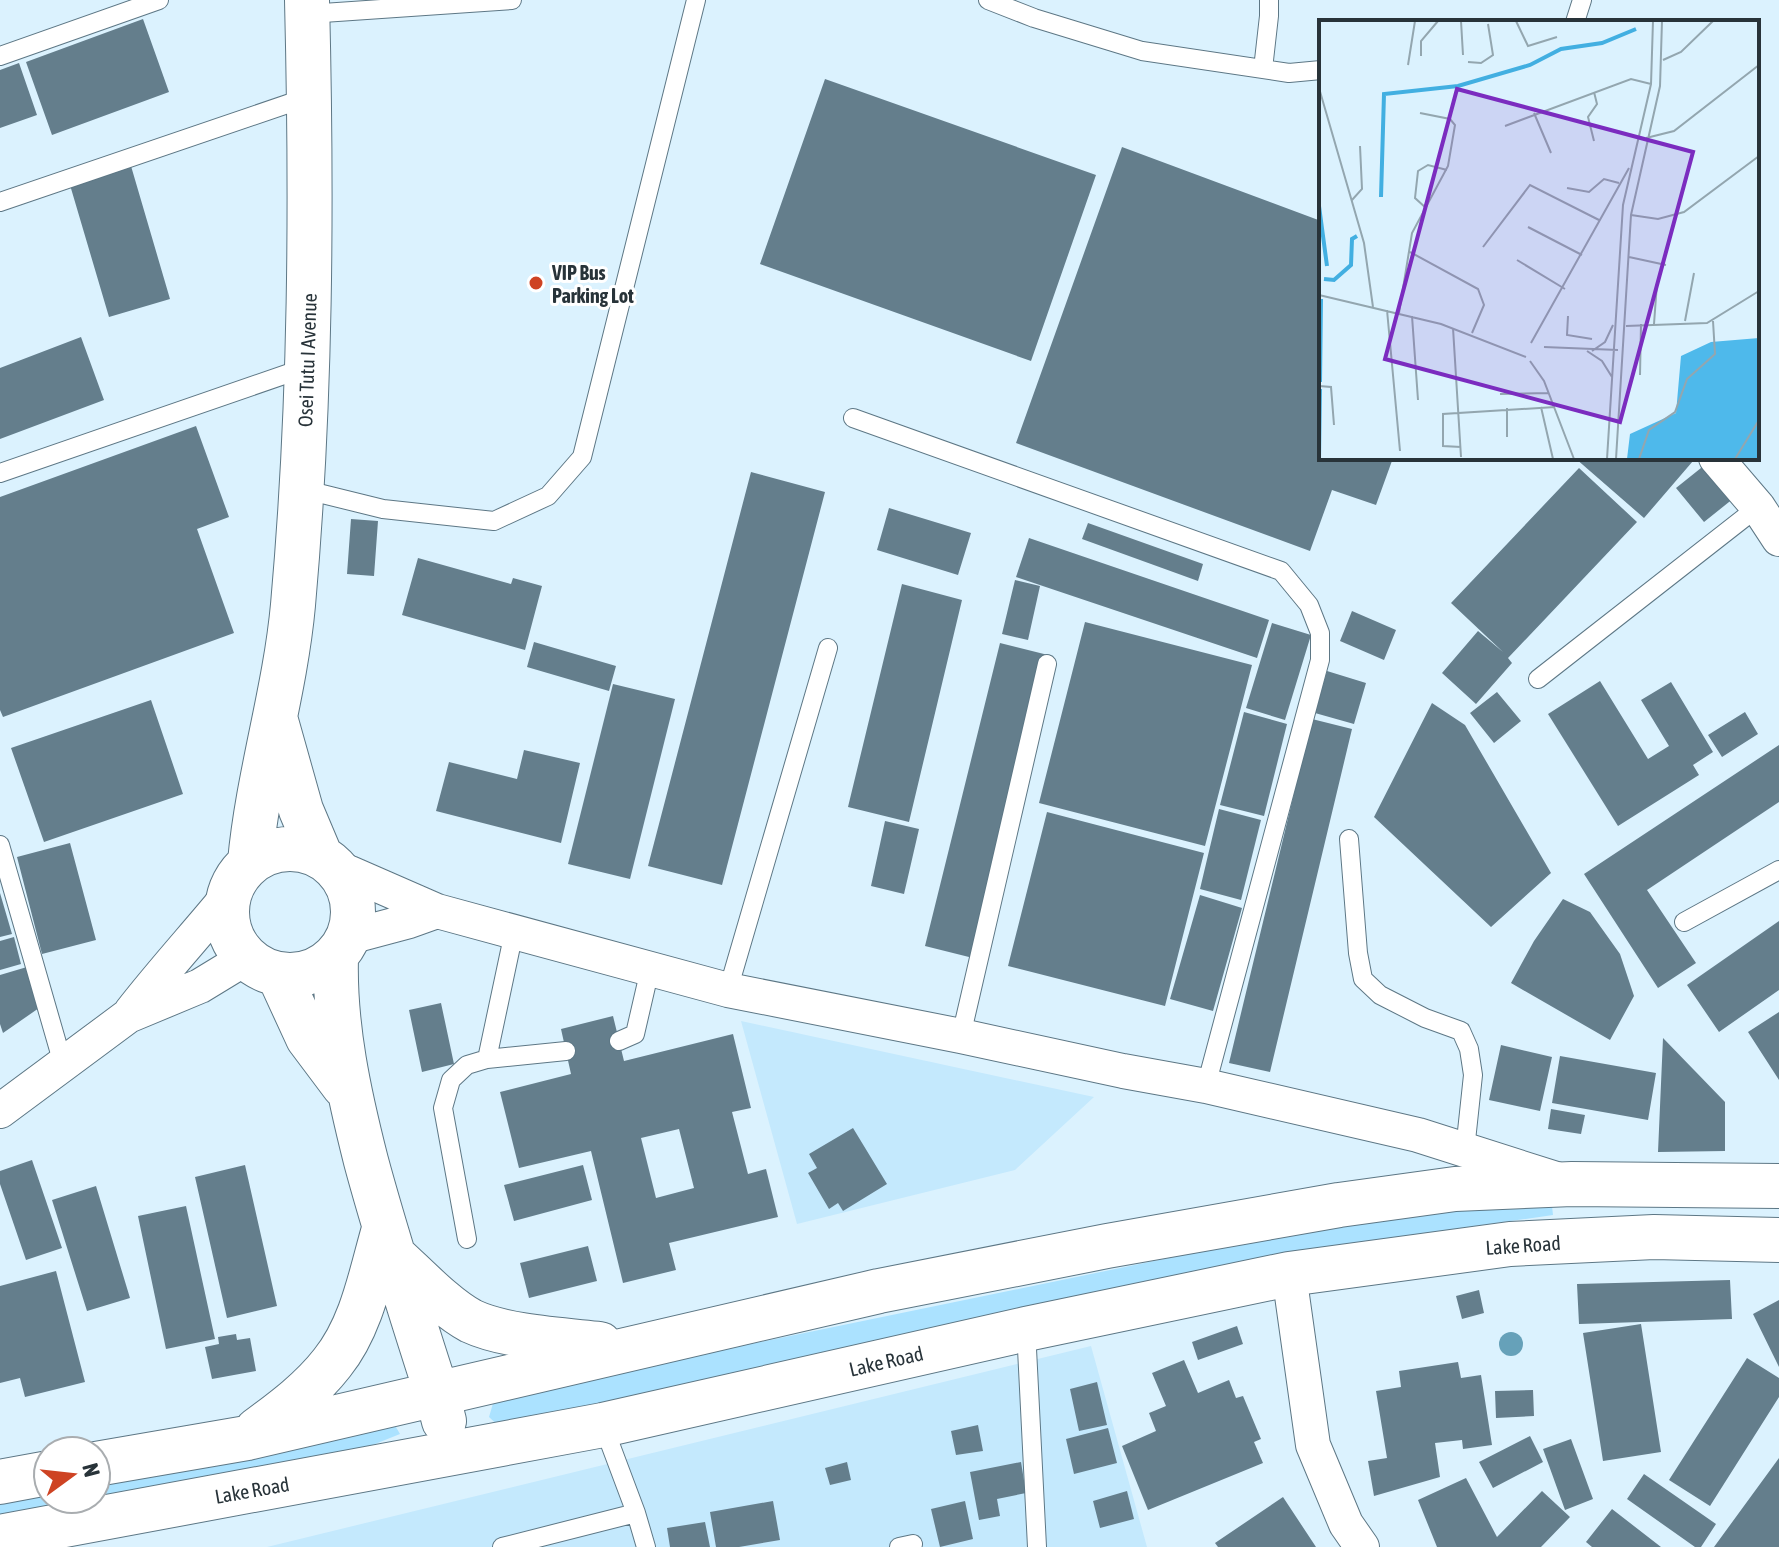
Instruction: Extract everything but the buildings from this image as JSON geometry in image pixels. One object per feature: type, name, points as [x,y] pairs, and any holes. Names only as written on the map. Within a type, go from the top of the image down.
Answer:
[{"type":"main road","name":"Osei Tutu I Avenue","points":[[239,879],[275,719],[292,608],[302,489],[310,286],[308,7]]},
{"type":"main road","name":"Osei Tutu I Avenue","points":[[275,719],[301,810],[329,862]]},
{"type":"main road","points":[[348,1091],[308,1038],[263,967],[232,940],[226,918],[239,879],[271,850],[296,848],[329,862],[350,890],[354,914],[342,947],[335,991],[348,1091],[388,1242],[437,1394],[452,1454]]},
{"type":"main road","points":[[263,967],[310,973],[342,947]]},
{"type":"main road","points":[[112,1461],[247,1438],[879,1291],[1339,1205],[1455,1189],[1572,1184],[1779,1186]]},
{"type":"main road","name":"Lake Road","points":[[0,1537],[603,1425],[1026,1329],[1289,1274],[1510,1244],[1654,1237],[1779,1240]]},
{"type":"main road","points":[[388,1242],[440,1298],[471,1321],[507,1332],[634,1347]]},
{"type":"main road","points":[[247,1438],[301,1396],[333,1363],[350,1335],[388,1242]]},
{"type":"main road","points":[[0,1482],[32,1476]]},
{"type":"street","points":[[1718,460],[1758,507],[1779,539]]},
{"type":"street","points":[[329,862],[437,911],[728,990],[1206,1086],[1418,1135],[1572,1184]]},
{"type":"street","points":[[128,1016],[239,879]]},
{"type":"street","points":[[342,947],[437,911]]},
{"type":"street","points":[[0,1111],[128,1016],[200,986],[263,967]]},
{"type":"street","points":[[1289,1274],[1313,1445],[1346,1524],[1362,1547]]},
{"type":"lane","points":[[0,56],[159,0]]},
{"type":"lane","points":[[308,7],[512,0]]},
{"type":"lane","points":[[302,489],[383,509],[494,521],[548,496],[582,457],[696,0]]},
{"type":"lane","points":[[1263,69],[1269,0]]},
{"type":"lane","points":[[1576,20],[1582,0]]},
{"type":"lane","points":[[993,1],[1034,18],[1142,51],[1289,73],[1319,70]]},
{"type":"lane","points":[[0,202],[308,97]]},
{"type":"lane","points":[[0,473],[307,367]]},
{"type":"lane","points":[[853,418],[1281,571],[1309,605],[1320,633],[1320,660],[1206,1086]]},
{"type":"lane","points":[[1538,679],[1758,507]]},
{"type":"lane","points":[[728,990],[828,648]]},
{"type":"lane","points":[[961,1036],[1047,664]]},
{"type":"lane","points":[[1349,839],[1363,979],[1380,995],[1425,1018],[1461,1031],[1469,1049],[1473,1075],[1465,1150]]},
{"type":"lane","points":[[0,845],[63,1064]]},
{"type":"lane","points":[[1684,922],[1779,870]]},
{"type":"lane","points":[[487,1059],[514,932]]},
{"type":"lane","points":[[619,1041],[635,1034],[650,969]]},
{"type":"lane","points":[[467,1239],[443,1108],[451,1080],[467,1065],[487,1059],[566,1051]]},
{"type":"lane","points":[[1026,1329],[1037,1547]]},
{"type":"lane","points":[[603,1425],[646,1547]]},
{"type":"lane","points":[[502,1547],[636,1513]]},
{"type":"shaded area","points":[[741,1021],[1094,1097],[1015,1170],[797,1224]]},
{"type":"shaded area","points":[[1528,1202],[1552,1206],[1553,1215],[1323,1248],[1145,1281],[827,1352],[503,1430],[489,1417],[494,1400],[542,1387],[1358,1219]]},
{"type":"shaded area","points":[[1091,1346],[1147,1547],[267,1547]]},
{"type":"shaded area","points":[[393,1422],[400,1434],[370,1446],[112,1497],[112,1481]]},
{"type":"shaded area","points":[[32,1496],[32,1513],[0,1519],[0,1502]]},
{"type":"place","name":"VIP Bus Parking Lot","points":[[536,283]]}]
